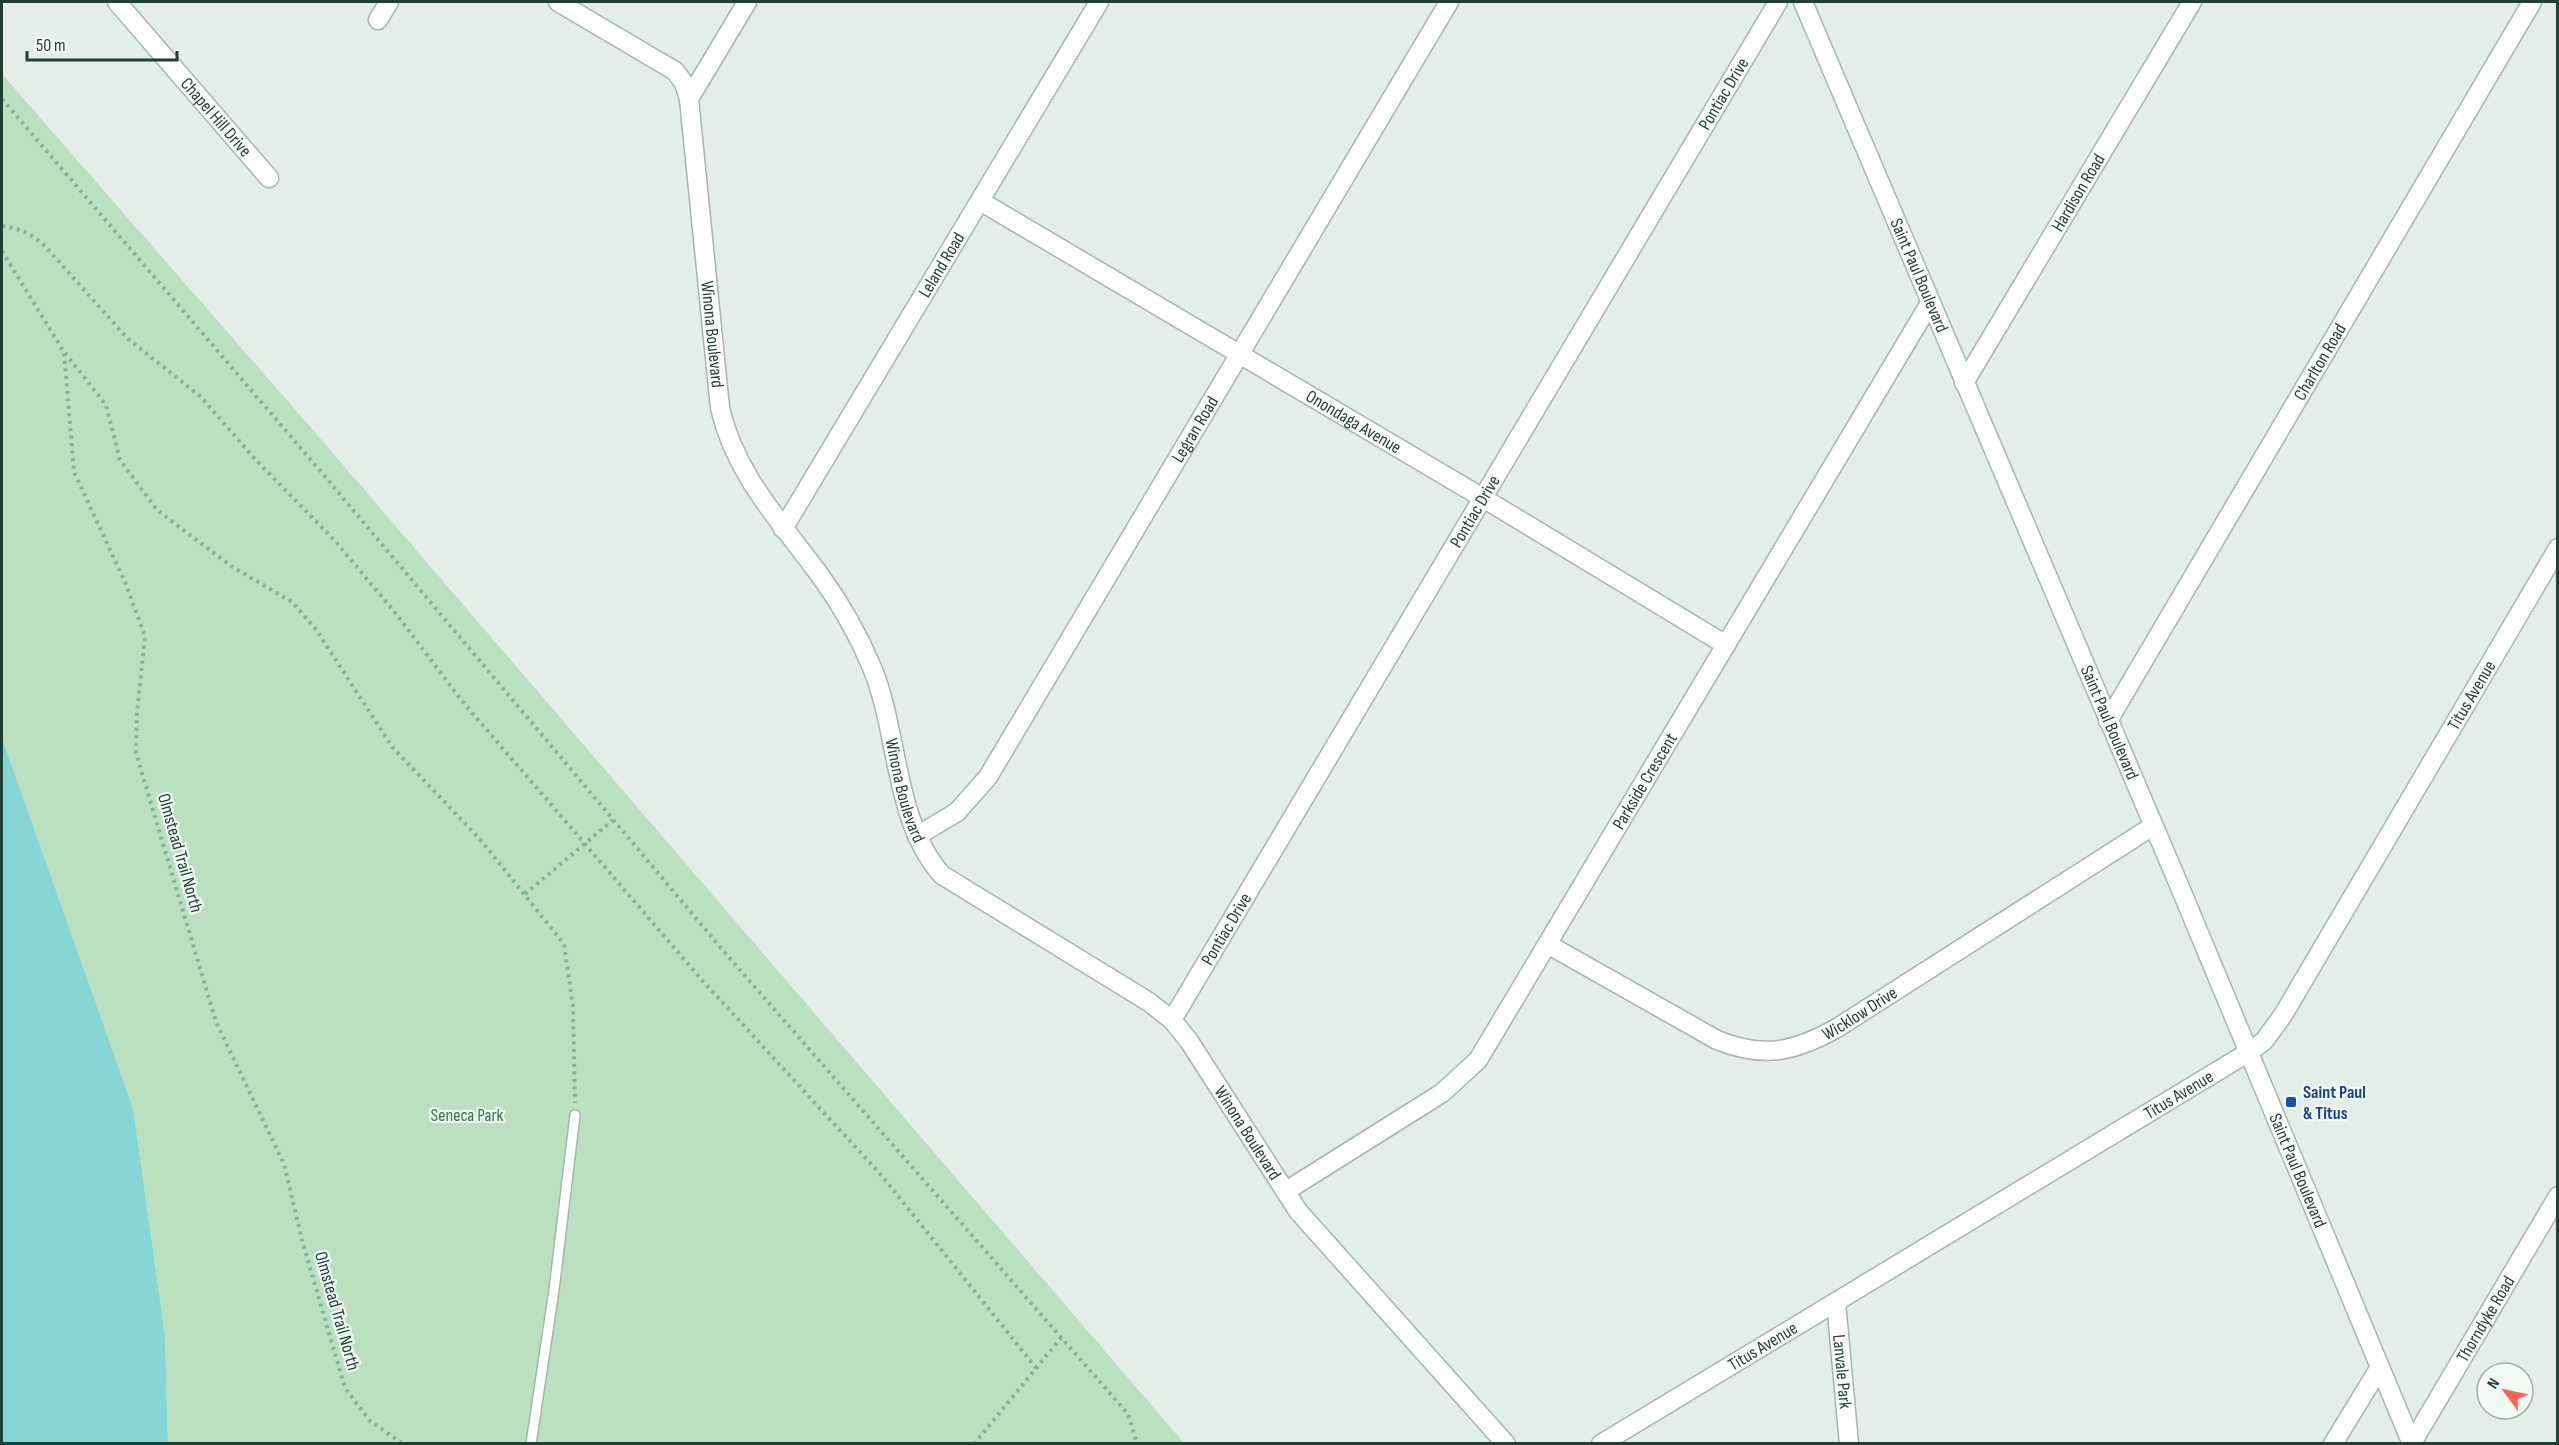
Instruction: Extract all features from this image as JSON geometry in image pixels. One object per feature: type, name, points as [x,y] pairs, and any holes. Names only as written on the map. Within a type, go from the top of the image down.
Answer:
[{"type":"street","name":"Chapel Hill Drive","points":[[117,2],[269,178]]},
{"type":"street","points":[[378,20],[389,2]]},
{"type":"street","name":"Winona Boulevard","points":[[558,2],[675,71],[689,99],[722,417],[726,434],[738,462],[783,529],[820,576],[852,625],[873,671],[917,836],[925,856],[942,875],[1149,1002],[1172,1020],[1189,1041],[1298,1211],[1506,1443]]},
{"type":"street","points":[[689,99],[747,2]]},
{"type":"street","name":"Leland Road","points":[[783,529],[1099,2]]},
{"type":"street","name":"Legran Road","points":[[917,836],[957,812],[988,777],[1449,2]]},
{"type":"street","name":"Pontiac Drive","points":[[1172,1020],[1778,2]]},
{"type":"street","name":"Saint Paul Boulevard","points":[[1803,2],[2249,1052],[2412,1443]]},
{"type":"street","name":"Hardison Road","points":[[1964,383],[2192,2]]},
{"type":"street","name":"Charlton Road","points":[[2108,721],[2532,2]]},
{"type":"street","name":"Onondaga Avenue","points":[[980,201],[1483,498],[1726,645]]},
{"type":"street","name":"Parkside Crescent","points":[[1287,1191],[1462,1078],[1493,1040],[1930,303]]},
{"type":"street","name":"Titus Avenue","points":[[1601,1443],[2264,1041],[2283,1015],[2558,548]]},
{"type":"street","name":"Wicklow Drive","points":[[1549,945],[1717,1040],[1741,1050],[1765,1052],[1789,1049],[1812,1042],[1837,1028],[2152,826]]},
{"type":"street","name":"Thorndyke Road","points":[[2412,1443],[2558,1196]]},
{"type":"street","name":"Lanvale Park","points":[[1836,1302],[1849,1443]]},
{"type":"street","points":[[2333,1443],[2380,1366]]},
{"type":"lane","points":[[531,1443],[554,1290],[575,1115]]},
{"type":"path","points":[[2,99],[322,473],[726,954],[1128,1414],[1137,1443]]},
{"type":"path","points":[[2,226],[34,235],[127,338],[201,397],[255,459],[336,542],[397,615],[462,701],[701,979],[882,1176],[1037,1369]]},
{"type":"path","name":"Olmstead Trail North","points":[[2,251],[64,352],[74,472],[125,582],[145,636],[137,712],[136,753],[171,862],[193,950],[216,1022],[284,1164],[302,1240],[345,1388],[370,1421],[403,1443]]},
{"type":"path","points":[[64,352],[106,405],[120,460],[157,510],[231,566],[292,602],[315,628],[393,748],[479,838],[564,944],[573,1007],[575,1115]]},
{"type":"path","points":[[525,894],[614,820]]},
{"type":"path","points":[[974,1443],[1061,1338]]},
{"type":"green space","name":"Seneca Park","points":[[2,74],[319,437],[1184,1443],[168,1443],[165,1335],[133,1108],[2,738]]},
{"type":"water","points":[[2,738],[133,1108],[165,1335],[168,1443],[2,1443]]},
{"type":"place","name":"Saint Paul & Titus","points":[[2291,1102]]}]
